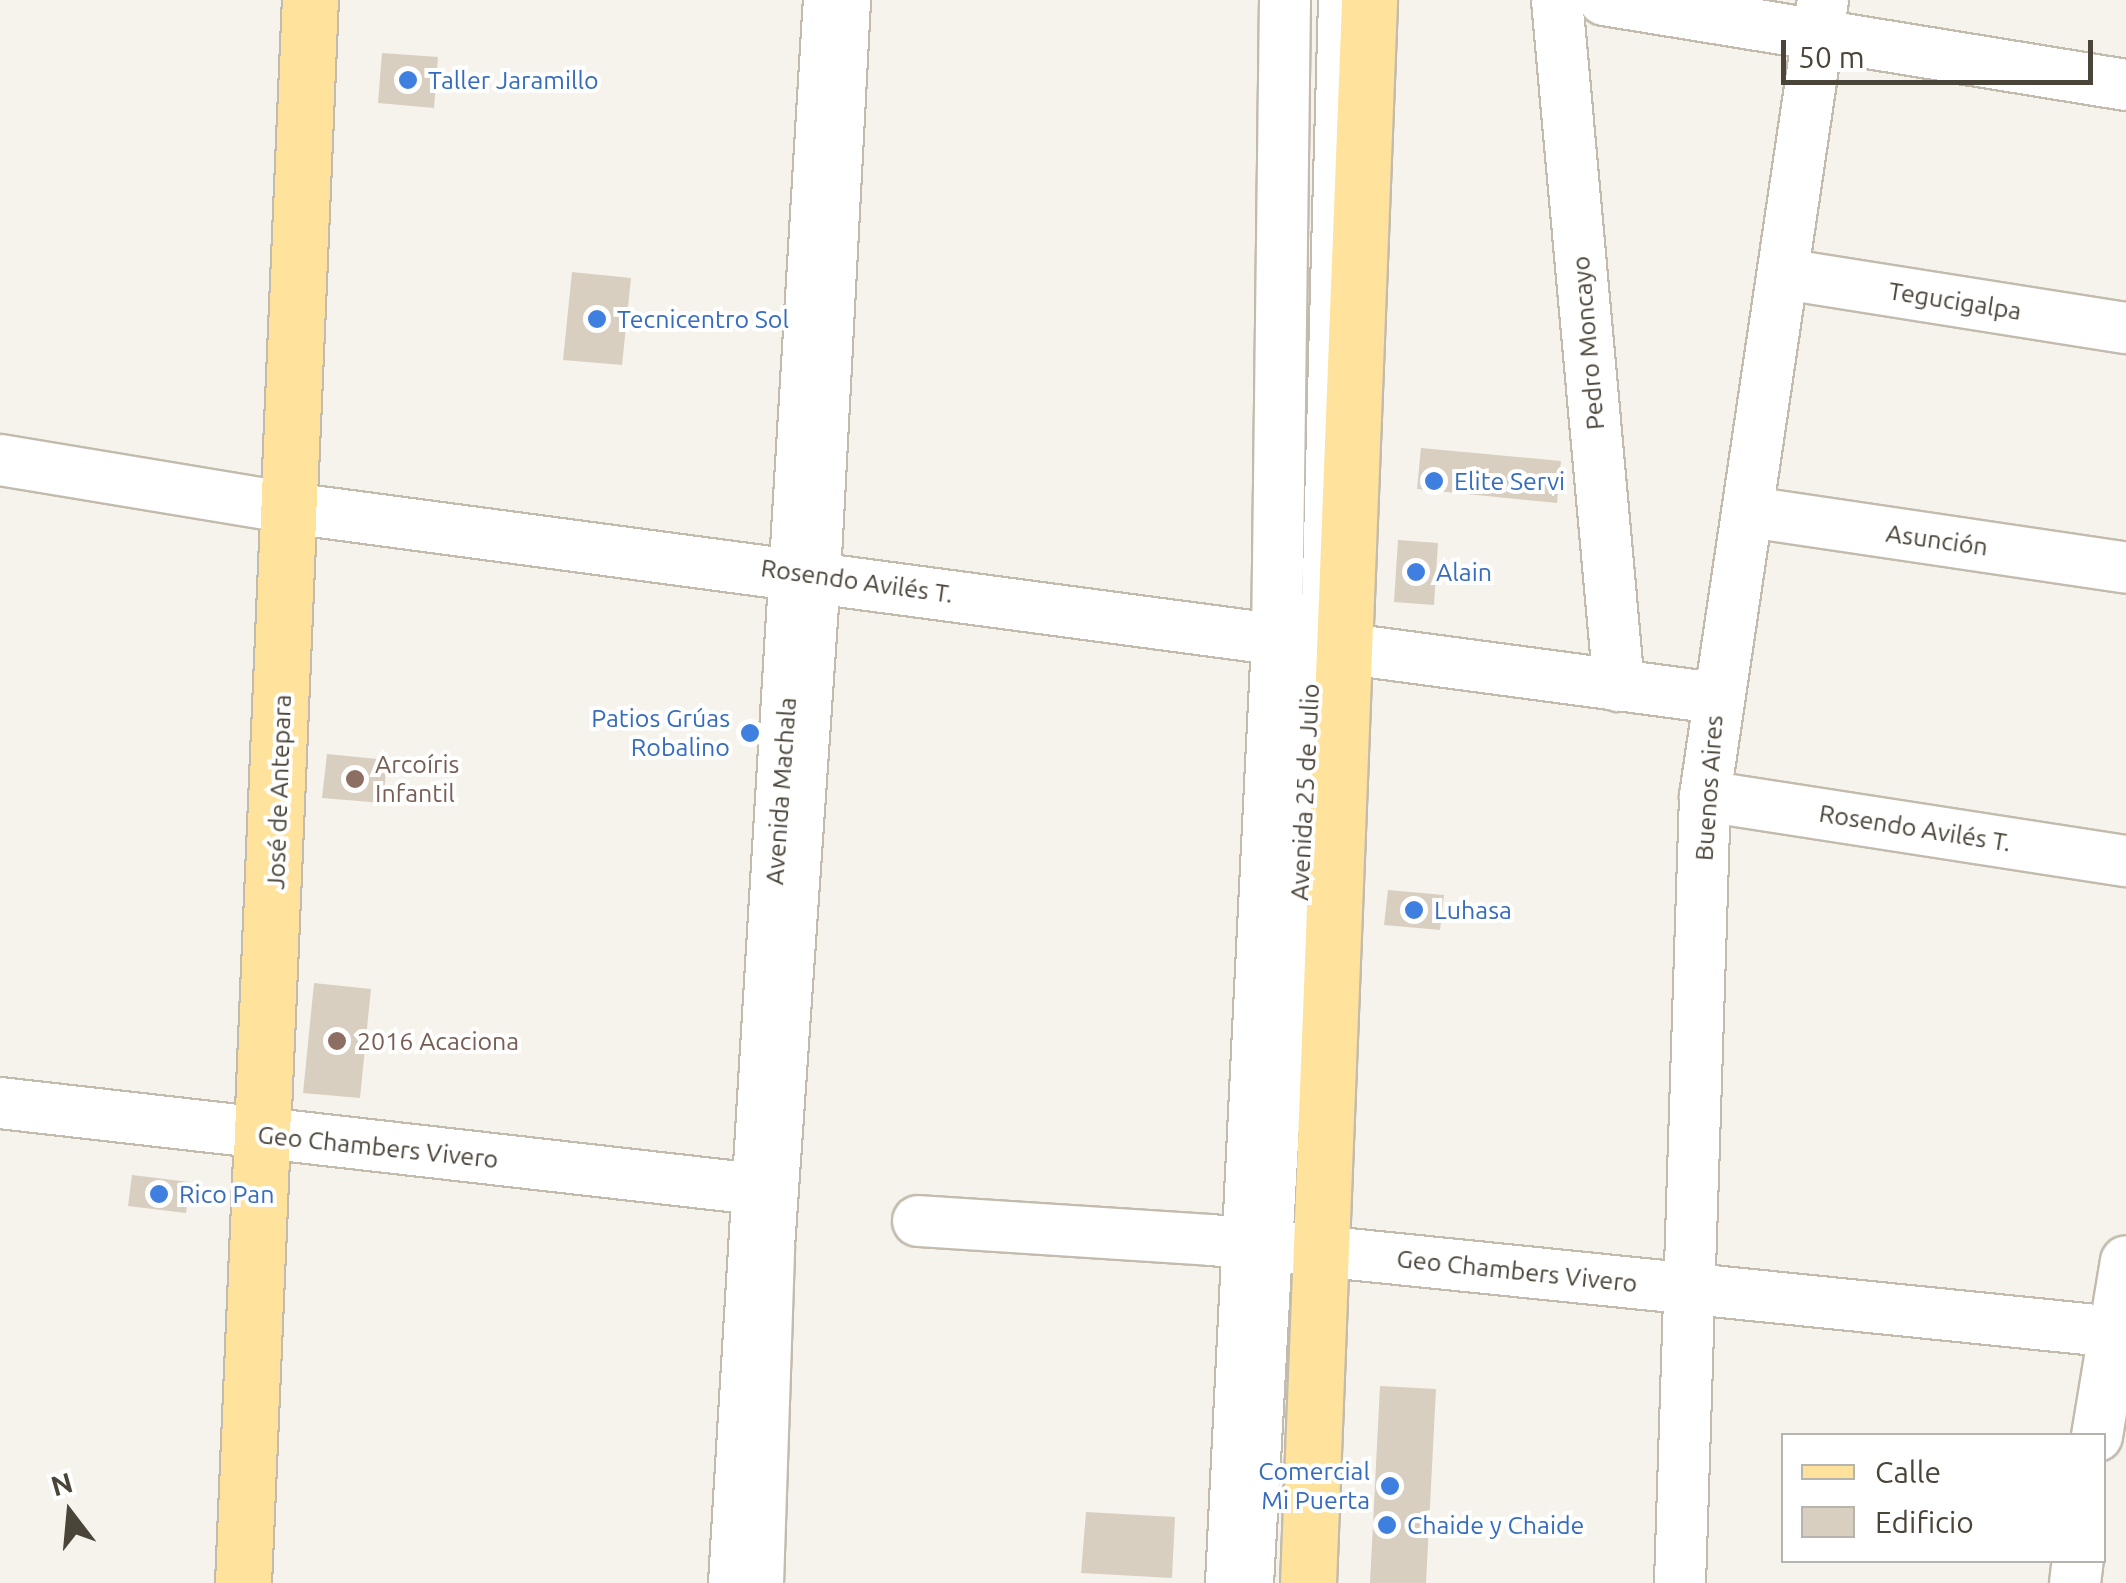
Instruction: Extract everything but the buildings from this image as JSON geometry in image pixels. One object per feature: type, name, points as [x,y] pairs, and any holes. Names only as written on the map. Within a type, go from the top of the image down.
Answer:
[{"type":"main road","name":"José de Antepara","points":[[244,1583],[266,1134],[310,0]]},
{"type":"main road","name":"Avenida 25 de Julio","points":[[1308,1583],[1280,1249],[1312,648],[1369,0]]},
{"type":"street","name":"Avenida Machala","points":[[734,1583],[756,1189],[811,573],[828,0]]},
{"type":"street","name":"Avenida 25 de Julio","points":[[1231,1583],[1280,1249],[1312,648],[1286,0]]},
{"type":"street","name":"Pedro Moncayo","points":[[1557,0],[1619,686]]},
{"type":"street","points":[[1604,0],[1820,18],[2126,85]]},
{"type":"street","name":"Buenos Aires","points":[[1680,1583],[1704,796],[1715,698],[1749,512],[1820,18]]},
{"type":"street","name":"Tegucigalpa","points":[[1784,274],[2126,328]]},
{"type":"street","name":"Rosendo Avilés T.","points":[[0,460],[290,508],[811,573],[1312,648],[1715,698]]},
{"type":"street","name":"Asunción","points":[[1749,512],[2126,568]]},
{"type":"street","name":"Rosendo Avilés T.","points":[[1704,796],[2126,861]]},
{"type":"street","name":"Geo Chambers Vivero","points":[[0,1103],[756,1189]]},
{"type":"street","name":"Geo Chambers Vivero","points":[[918,1221],[1280,1249],[2115,1332]]},
{"type":"street","points":[[2098,1433],[2126,1261]]},
{"type":"lane","name":"Avenida Machala","points":[[770,1583],[811,573],[857,0]]},
{"type":"lane","name":"Avenida 25 de Julio","points":[[1312,648],[1330,0]]},
{"type":"lane","name":"Avenida 25 de Julio","points":[[1260,1583],[1280,1249]]},
{"type":"place","name":"Taller Jaramillo","points":[[408,80]]},
{"type":"place","name":"Tecnicentro Sol","points":[[597,319]]},
{"type":"place","name":"Elite Servi","points":[[1434,481]]},
{"type":"place","name":"Alain","points":[[1416,572]]},
{"type":"place","name":"Patios Grúas Robalino","points":[[750,733]]},
{"type":"place","name":"Arcoíris Infantil","points":[[355,779]]},
{"type":"place","name":"Luhasa","points":[[1414,910]]},
{"type":"place","name":"2016 Acaciona","points":[[337,1041]]},
{"type":"place","name":"Rico Pan","points":[[159,1194]]},
{"type":"place","name":"Comercial Mi Puerta","points":[[1390,1486]]},
{"type":"place","name":"Chaide y Chaide","points":[[1387,1525]]}]
